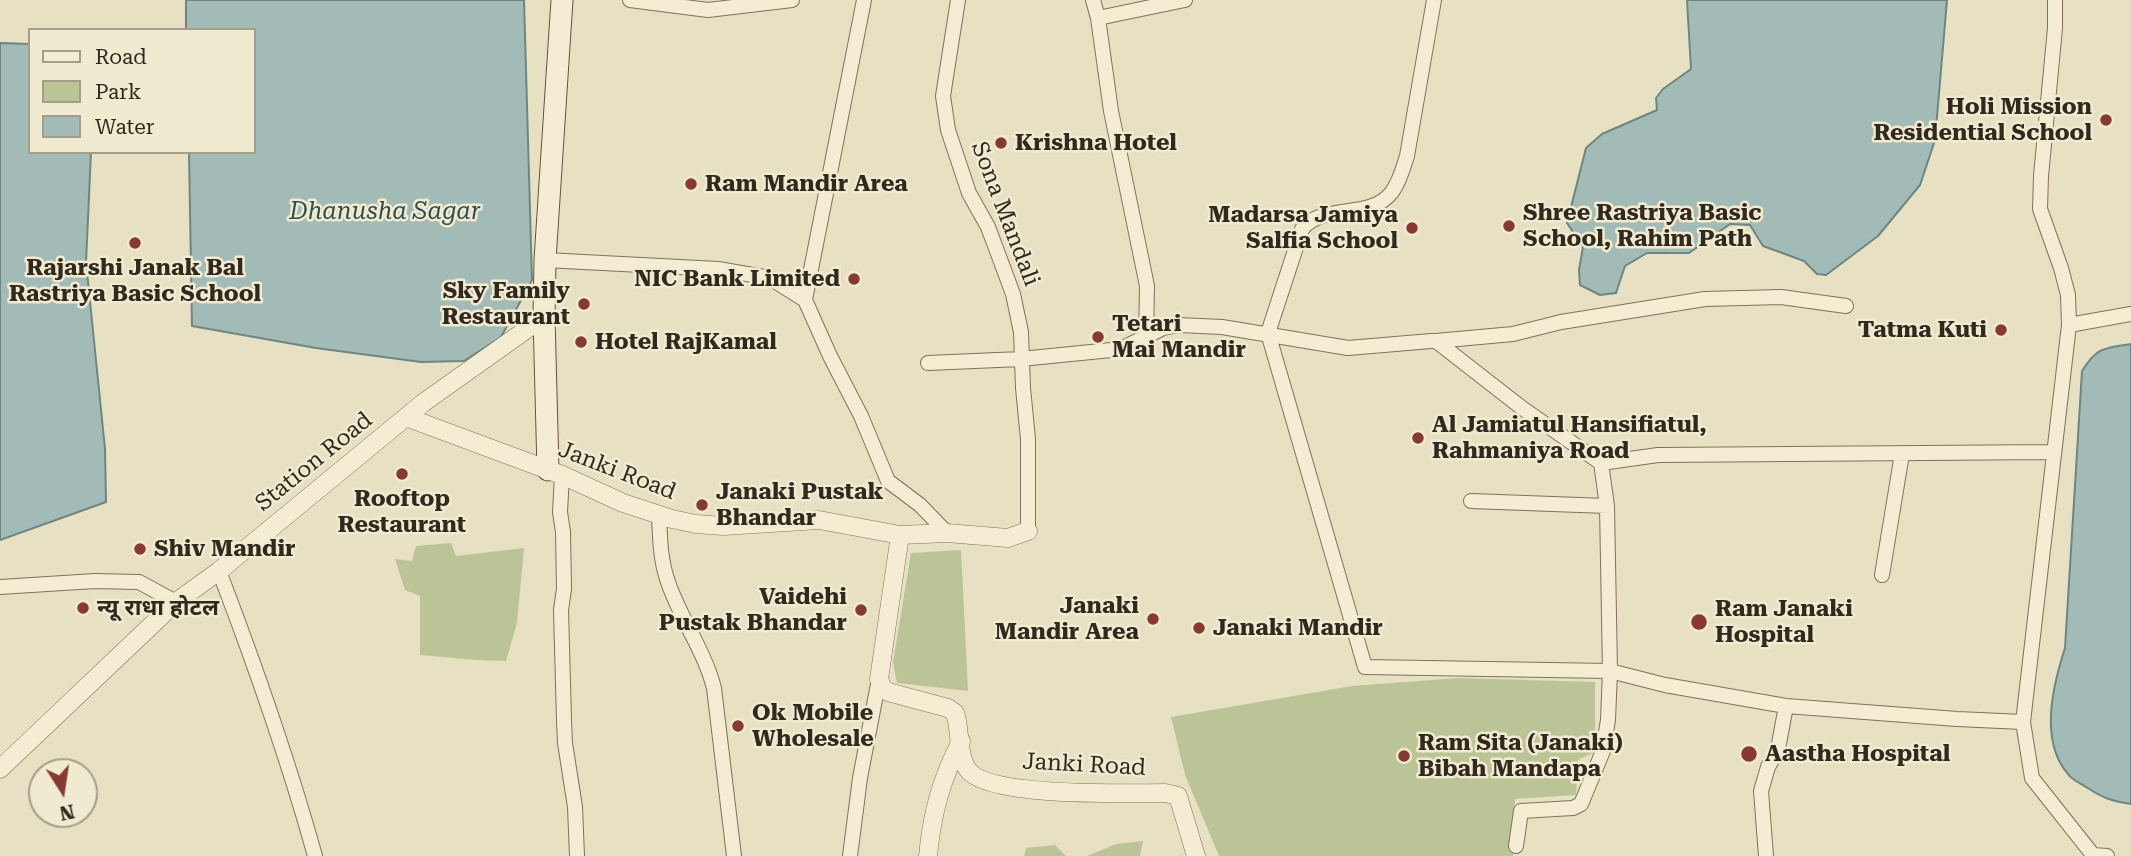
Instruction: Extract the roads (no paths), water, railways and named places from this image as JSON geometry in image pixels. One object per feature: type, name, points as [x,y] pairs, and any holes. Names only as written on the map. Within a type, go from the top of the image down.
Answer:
[{"type":"main road","points":[[555,472],[544,317],[545,260],[562,0]]},
{"type":"street","points":[[631,0],[708,10],[792,0]]},
{"type":"street","points":[[805,300],[864,0]]},
{"type":"street","name":"Sona Mandali","points":[[958,0],[943,96],[948,130],[969,193],[988,227],[1013,295],[1021,332],[1029,466],[1028,531]]},
{"type":"street","points":[[1093,0],[1098,18],[1105,78],[1147,286],[1146,338]]},
{"type":"street","points":[[1098,18],[1185,0]]},
{"type":"street","points":[[1434,0],[1407,156],[1399,179],[1391,194],[1378,204],[1352,212],[1316,216],[1309,220],[1302,229],[1268,333],[1365,667],[1611,671],[1665,685],[1786,706],[2022,722]]},
{"type":"street","points":[[2055,0],[2040,209],[2062,268],[2068,295],[2069,325],[2022,722],[2032,778],[2098,856]]},
{"type":"street","points":[[545,260],[718,269],[770,278],[805,300],[861,416],[888,481],[920,505],[947,533]]},
{"type":"street","points":[[928,363],[1021,359],[1121,349],[1163,328],[1180,325],[1268,333],[1348,348],[1513,334],[1561,322],[1705,299],[1781,297],[1846,306]]},
{"type":"street","points":[[2069,325],[2131,314]]},
{"type":"street","name":"Station Road","points":[[0,769],[176,602],[219,571],[423,403],[544,317]]},
{"type":"street","points":[[1436,341],[1522,408],[1601,463],[1658,455],[2053,452]]},
{"type":"street","name":"Janki Road","points":[[406,418],[555,472],[622,503],[696,524],[723,526],[818,520],[901,534],[947,533],[1009,538],[1028,531]]},
{"type":"street","points":[[1882,575],[1902,454]]},
{"type":"street","points":[[1516,846],[1520,813],[1523,809],[1573,807],[1581,804],[1603,751],[1611,671],[1607,506],[1601,463]]},
{"type":"street","points":[[555,472],[563,532],[565,743],[575,807],[577,856]]},
{"type":"street","points":[[1471,501],[1607,506]]},
{"type":"street","points":[[659,515],[661,557],[667,580],[709,666],[714,688],[734,856]]},
{"type":"street","points":[[850,856],[860,778],[879,679],[901,534]]},
{"type":"street","points":[[219,571],[264,689],[293,776],[315,856]]},
{"type":"street","points":[[0,587],[95,581],[139,582],[176,602]]},
{"type":"street","name":"Janki Road","points":[[879,679],[888,692],[948,708],[955,713],[964,762],[975,776],[1005,785],[1063,793],[1165,793],[1178,796],[1196,856]]},
{"type":"street","points":[[1766,856],[1761,791],[1768,767],[1777,750],[1786,706]]},
{"type":"street","points":[[928,856],[934,813],[944,774],[961,741]]},
{"type":"water","name":"Dhanusha Sagar","points":[[186,0],[524,0],[532,280],[501,337],[464,361],[421,362],[316,348],[192,326],[189,154],[256,154],[256,28],[186,28]]},
{"type":"water","points":[[1687,0],[1947,0],[1935,140],[1920,185],[1878,236],[1826,275],[1817,274],[1804,261],[1763,246],[1750,225],[1730,224],[1689,253],[1647,253],[1625,266],[1616,293],[1600,295],[1580,285],[1579,270],[1583,247],[1567,223],[1586,148],[1602,134],[1657,110],[1656,98],[1663,89],[1691,69]]},
{"type":"water","points":[[0,43],[28,44],[28,154],[91,154],[86,262],[105,449],[106,502],[0,540]]},
{"type":"water","points":[[2131,344],[2131,804],[2102,796],[2070,776],[2059,761],[2054,746],[2051,712],[2056,679],[2065,648],[2082,371],[2092,357],[2102,350]]},
{"type":"place","name":"Holi Mission Residential School","points":[[2106,120]]},
{"type":"place","name":"Krishna Hotel","points":[[1001,143]]},
{"type":"place","name":"Ram Mandir Area","points":[[691,184]]},
{"type":"place","name":"Shree Rastriya Basic School, Rahim Path","points":[[1509,226]]},
{"type":"place","name":"Madarsa Jamiya Salfia School","points":[[1412,228]]},
{"type":"place","name":"Rajarshi Janak Bal Rastriya Basic School","points":[[135,243]]},
{"type":"place","name":"NIC Bank Limited","points":[[854,279]]},
{"type":"place","name":"Sky Family Restaurant","points":[[584,304]]},
{"type":"place","name":"Tatma Kuti","points":[[2001,330]]},
{"type":"place","name":"Tetari Mai Mandir","points":[[1098,337]]},
{"type":"place","name":"Hotel RajKamal","points":[[581,342]]},
{"type":"place","name":"Al Jamiatul Hansifiatul, Rahmaniya Road","points":[[1418,438]]},
{"type":"place","name":"Rooftop Restaurant","points":[[402,474]]},
{"type":"place","name":"Janaki Pustak Bhandar","points":[[702,505]]},
{"type":"place","name":"Shiv Mandir","points":[[140,549]]},
{"type":"place","name":"न्यू राधा होटल","points":[[83,608]]},
{"type":"place","name":"Vaidehi Pustak Bhandar","points":[[861,610]]},
{"type":"place","name":"Janaki Mandir Area","points":[[1153,619]]},
{"type":"place","name":"Ram Janaki Hospital","points":[[1699,622]]},
{"type":"place","name":"Janaki Mandir","points":[[1199,628]]},
{"type":"place","name":"Ok Mobile Wholesale","points":[[738,726]]},
{"type":"place","name":"Aastha Hospital","points":[[1749,754]]},
{"type":"place","name":"Ram Sita (Janaki) Bibah Mandapa","points":[[1404,756]]}]
